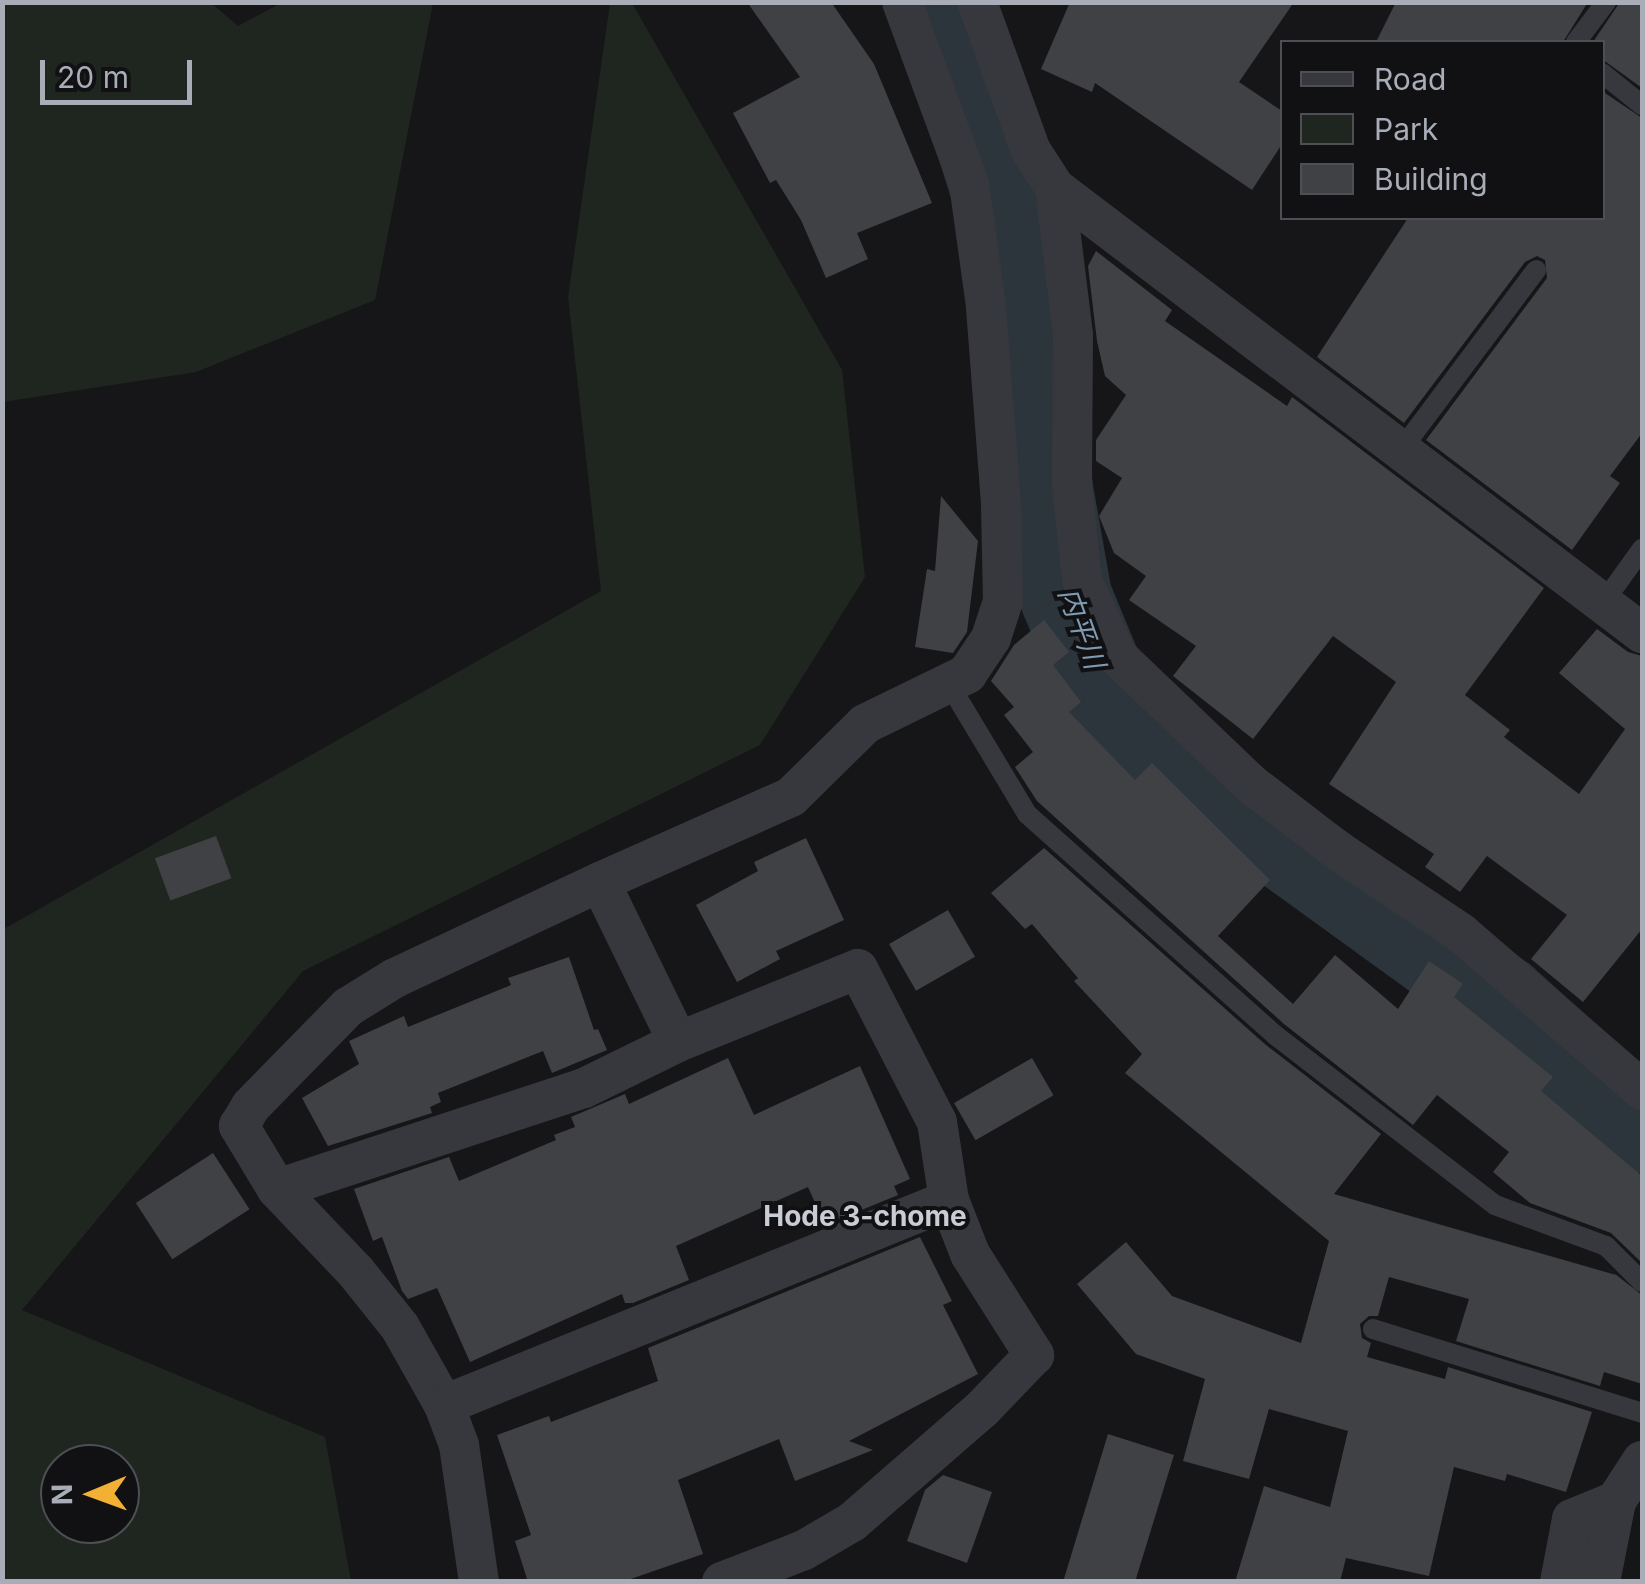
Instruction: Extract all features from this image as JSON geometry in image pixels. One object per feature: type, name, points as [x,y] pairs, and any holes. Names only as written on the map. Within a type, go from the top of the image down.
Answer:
[{"type":"street","points":[[479,1582],[459,1445],[444,1405],[400,1327],[356,1272],[278,1189],[239,1126],[250,1106],[348,1007],[395,978],[791,798],[864,724],[967,674],[983,650],[1003,601],[1001,504],[986,306],[969,184],[902,2]]},
{"type":"street","points":[[978,2],[1031,151],[1054,188],[1642,633]]},
{"type":"street","points":[[1054,188],[1073,335],[1072,484],[1082,580],[1117,656],[1251,784],[1461,933],[1642,1090]]},
{"type":"street","points":[[600,882],[678,1042]]},
{"type":"street","points":[[278,1189],[584,1088],[678,1042],[858,969],[936,1122],[949,1200],[970,1254],[1034,1355],[929,1457],[852,1522],[804,1550],[722,1582]]},
{"type":"street","points":[[444,1405],[949,1200]]},
{"type":"street","points":[[1600,1582],[1616,1501],[1642,1460]]},
{"type":"street","points":[[1560,1582],[1572,1519],[1616,1501]]},
{"type":"lane","points":[[1578,40],[1606,2]]},
{"type":"lane","points":[[1605,75],[1642,104]]},
{"type":"lane","points":[[1401,450],[1536,270]]},
{"type":"lane","points":[[1603,603],[1642,549]]},
{"type":"lane","points":[[949,684],[1028,814],[1274,1035],[1495,1204],[1606,1246],[1642,1282]]},
{"type":"lane","points":[[1374,1329],[1642,1413]]},
{"type":"green space","points":[[3,2],[211,3],[238,26],[281,3],[433,3],[375,300],[196,372],[3,402]]},
{"type":"green space","points":[[610,3],[632,3],[842,370],[865,577],[760,745],[303,971],[22,1310],[325,1437],[351,1581],[3,1581],[2,930],[601,591],[568,297]]},
{"type":"building","points":[[747,2],[831,2],[874,64],[932,203],[857,233],[868,259],[826,278],[801,220],[776,180],[770,183],[733,113],[800,77]]},
{"type":"building","points":[[1070,2],[1294,2],[1239,82],[1280,110],[1280,147],[1252,190],[1095,83],[1092,92],[1041,69]]},
{"type":"building","points":[[1396,2],[1588,2],[1564,40],[1377,40]]},
{"type":"building","points":[[1620,2],[1642,2],[1642,88],[1605,61],[1605,40],[1594,40]]},
{"type":"building","points":[[1605,93],[1642,118],[1642,433],[1610,476],[1620,483],[1572,550],[1426,440],[1547,278],[1545,260],[1537,256],[1525,262],[1404,423],[1317,357],[1407,220],[1605,220]]},
{"type":"building","points":[[1096,251],[1172,310],[1165,321],[1287,406],[1292,397],[1544,588],[1465,695],[1510,730],[1504,737],[1579,794],[1625,729],[1559,673],[1597,629],[1628,652],[1642,656],[1642,929],[1583,1002],[1531,959],[1567,915],[1487,856],[1460,892],[1425,867],[1434,854],[1329,784],[1396,682],[1333,636],[1253,739],[1173,676],[1196,646],[1129,600],[1146,576],[1114,553],[1099,516],[1122,478],[1096,461],[1096,440],[1126,395],[1105,376],[1097,341],[1088,266]]},
{"type":"building","points":[[941,496],[978,541],[967,632],[953,653],[915,647],[927,569],[935,571]]},
{"type":"building","points":[[1044,620],[1069,652],[1053,665],[1081,702],[1069,712],[1135,780],[1152,763],[1270,880],[1218,936],[1293,1004],[1335,955],[1398,1009],[1429,961],[1463,984],[1454,997],[1553,1077],[1541,1091],[1642,1176],[1642,1263],[1611,1233],[1530,1203],[1493,1172],[1509,1152],[1437,1095],[1413,1125],[1284,1024],[1037,801],[1015,767],[1033,752],[1004,715],[1014,707],[991,681],[1014,645]]},
{"type":"building","points":[[216,836],[231,878],[170,901],[155,858]]},
{"type":"building","points":[[806,838],[844,920],[776,951],[780,959],[737,982],[696,905],[758,871],[754,862]]},
{"type":"building","points":[[1044,848],[1266,1045],[1381,1134],[1334,1194],[1616,1275],[1592,1256],[1642,1295],[1642,1384],[1604,1372],[1600,1386],[1456,1341],[1469,1299],[1389,1277],[1378,1316],[1369,1316],[1360,1324],[1362,1338],[1371,1343],[1367,1357],[1445,1379],[1448,1367],[1592,1412],[1566,1492],[1507,1474],[1505,1481],[1454,1467],[1429,1576],[1346,1558],[1340,1582],[1235,1582],[1264,1486],[1330,1507],[1348,1431],[1269,1409],[1249,1479],[1183,1461],[1205,1379],[1136,1354],[1077,1284],[1126,1242],[1172,1296],[1301,1343],[1329,1241],[1125,1073],[1142,1054],[1074,981],[1078,978],[1032,924],[1025,929],[991,893]]},
{"type":"building","points":[[948,910],[975,957],[916,991],[889,944]]},
{"type":"building","points":[[569,957],[594,1030],[598,1029],[607,1050],[552,1073],[543,1051],[438,1093],[441,1102],[430,1107],[432,1113],[328,1146],[302,1098],[359,1064],[349,1041],[404,1016],[408,1027],[511,985],[508,978]]},
{"type":"building","points":[[728,1058],[754,1115],[860,1066],[910,1179],[894,1186],[898,1195],[825,1225],[808,1187],[676,1246],[689,1280],[633,1303],[625,1303],[622,1294],[470,1362],[437,1288],[408,1299],[402,1291],[382,1237],[373,1241],[354,1189],[449,1157],[459,1181],[556,1140],[554,1135],[575,1127],[571,1117],[625,1094],[629,1104]]},
{"type":"building","points":[[1032,1058],[1054,1095],[976,1140],[954,1103]]},
{"type":"building","points":[[213,1153],[249,1209],[172,1259],[136,1203]]},
{"type":"building","points":[[920,1237],[952,1301],[943,1305],[978,1374],[849,1441],[873,1450],[795,1481],[779,1439],[678,1480],[703,1554],[622,1582],[528,1582],[515,1541],[531,1535],[497,1435],[549,1416],[551,1422],[658,1381],[648,1348]]},
{"type":"building","points":[[1108,1434],[1174,1455],[1135,1582],[1063,1582]]},
{"type":"building","points":[[943,1475],[992,1492],[967,1563],[907,1541],[925,1490]]},
{"type":"waterway","name":"内平川","points":[[939,5],[1023,274],[1047,489],[1066,597],[1105,691],[1213,792],[1502,1001],[1642,1128]]},
{"type":"district","name":"Hode 3-chome","points":[[865,1216]]}]
